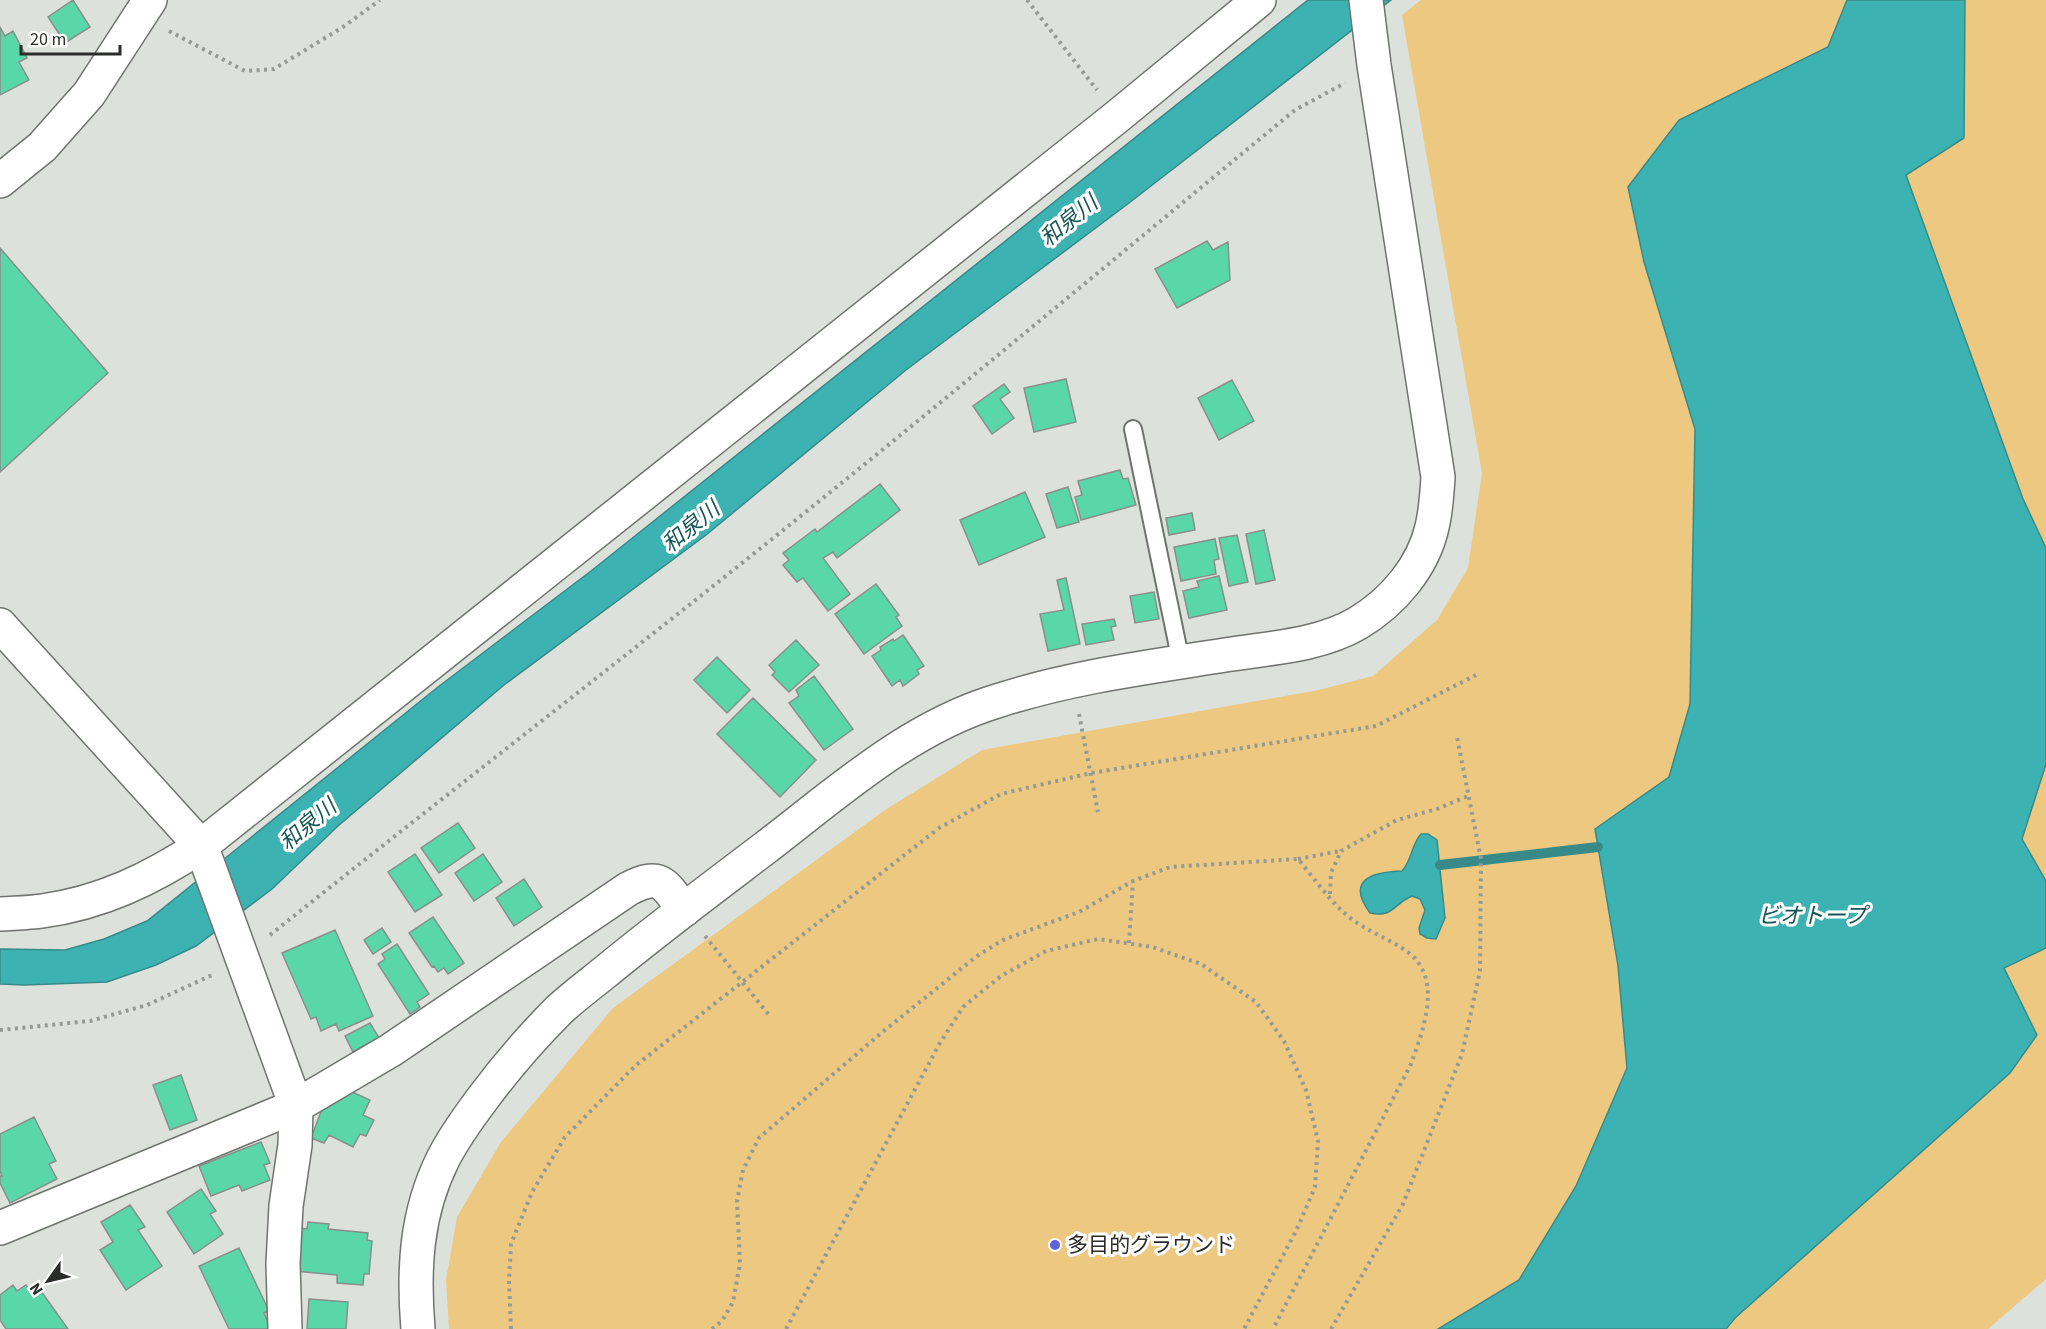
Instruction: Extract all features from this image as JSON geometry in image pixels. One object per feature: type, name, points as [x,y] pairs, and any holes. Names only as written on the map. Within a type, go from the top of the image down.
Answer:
[{"type":"street","points":[[0,914],[41,911],[92,900],[129,887],[203,852],[1259,0]]},
{"type":"street","points":[[418,1329],[415,1274],[420,1221],[430,1190],[461,1127],[501,1073],[560,1010],[684,910],[890,752],[944,722],[993,702],[1073,681],[1296,644],[1340,633],[1381,608],[1400,590],[1415,567],[1431,532],[1436,507],[1438,477],[1365,0]]},
{"type":"street","points":[[0,181],[42,147],[89,94],[145,8]]},
{"type":"street","points":[[0,625],[203,852],[296,1106],[295,1145],[286,1206],[283,1264],[285,1329]]},
{"type":"street","points":[[0,1228],[296,1106],[392,1050],[644,881],[660,882],[684,910]]},
{"type":"lane","points":[[1133,429],[1181,662]]},
{"type":"path","points":[[145,8],[245,71],[274,69],[343,27],[380,0]]},
{"type":"path","points":[[1028,0],[1118,116]]},
{"type":"path","points":[[0,1030],[90,1021],[147,1005],[212,975],[715,585],[1295,110],[1346,82]]},
{"type":"path","points":[[512,1329],[509,1281],[511,1244],[532,1192],[565,1137],[635,1066],[939,828],[1001,794],[1091,773],[1376,726],[1476,675]]},
{"type":"path","points":[[1073,681],[1098,812]]},
{"type":"path","points":[[1331,1329],[1403,1204],[1462,1054],[1480,971],[1481,859],[1457,737]]},
{"type":"path","points":[[712,1329],[722,1321],[733,1302],[740,1263],[737,1201],[743,1170],[759,1138],[880,1034],[977,956],[1003,940],[1079,912],[1133,881],[1170,867],[1298,859],[1341,851],[1397,820],[1437,809],[1468,796]]},
{"type":"path","points":[[1330,896],[1331,873],[1341,851]]},
{"type":"path","points":[[1273,1329],[1411,1064],[1421,1036],[1429,992],[1418,962],[1407,952],[1353,920],[1298,859]]},
{"type":"path","points":[[1130,943],[1133,881]]},
{"type":"path","points":[[684,910],[769,1015]]},
{"type":"path","points":[[786,1329],[940,1043],[963,1007],[1001,976],[1046,951],[1098,939],[1152,946],[1201,964],[1256,1002],[1284,1041],[1306,1090],[1318,1141],[1315,1187],[1297,1228],[1244,1329]]},
{"type":"shaded area","points":[[1421,0],[2046,0],[2046,1279],[1988,1329],[449,1329],[446,1280],[457,1217],[501,1142],[613,1008],[885,810],[982,750],[1319,690],[1373,676],[1437,620],[1468,568],[1482,473],[1402,15]]},
{"type":"water","name":"和泉川","points":[[1308,0],[1391,0],[1129,203],[906,370],[706,535],[504,685],[338,826],[272,889],[196,946],[156,965],[107,982],[0,984],[0,949],[65,950],[104,939],[147,921],[438,687],[591,571]]},
{"type":"water","name":"ビオトープ","points":[[1847,0],[1965,0],[1964,138],[1906,175],[2023,499],[2046,548],[2046,764],[2022,839],[2046,881],[2046,948],[2004,968],[2037,1035],[2010,1073],[1735,1318],[1726,1329],[1438,1329],[1519,1280],[1576,1186],[1627,1068],[1618,966],[1595,829],[1669,777],[1690,704],[1695,429],[1644,262],[1628,187],[1679,120],[1828,47]]},
{"type":"water","points":[[1421,834],[1428,834],[1437,840],[1445,918],[1436,939],[1420,934],[1419,928],[1425,910],[1420,899],[1412,896],[1389,912],[1378,914],[1370,913],[1360,892],[1361,885],[1373,876],[1402,871]]},
{"type":"building","points":[[73,0],[90,27],[65,43],[48,17]]},
{"type":"building","points":[[0,27],[5,36],[13,31],[27,58],[19,62],[29,80],[0,95]]},
{"type":"building","points":[[1207,241],[1213,250],[1228,242],[1230,280],[1177,308],[1155,269]]},
{"type":"building","points":[[0,248],[108,373],[0,472]]},
{"type":"building","points":[[1066,379],[1076,422],[1034,432],[1024,388]]},
{"type":"building","points":[[1232,380],[1254,421],[1219,440],[1198,398]]},
{"type":"building","points":[[1004,384],[1010,392],[1000,399],[1014,418],[992,434],[973,406]]},
{"type":"building","points":[[1120,470],[1123,479],[1128,478],[1136,505],[1081,520],[1075,497],[1082,495],[1078,481]]},
{"type":"building","points":[[880,484],[900,510],[837,558],[833,552],[823,558],[850,594],[828,611],[803,578],[797,582],[783,565],[789,560],[783,553],[815,529],[817,532]]},
{"type":"building","points":[[1068,487],[1079,522],[1057,528],[1046,494]]},
{"type":"building","points":[[1025,492],[1045,537],[979,565],[960,520]]},
{"type":"building","points":[[1192,513],[1195,530],[1169,535],[1166,518]]},
{"type":"building","points":[[1264,530],[1275,580],[1256,584],[1246,534]]},
{"type":"building","points":[[1237,535],[1248,582],[1229,586],[1219,538]]},
{"type":"building","points":[[1215,539],[1219,559],[1214,560],[1216,574],[1181,581],[1174,547]]},
{"type":"building","points":[[1219,576],[1227,610],[1189,618],[1183,591],[1199,587],[1197,581]]},
{"type":"building","points":[[1066,578],[1080,644],[1048,651],[1040,614],[1064,610],[1057,580]]},
{"type":"building","points":[[876,584],[899,615],[896,617],[902,626],[864,654],[835,614]]},
{"type":"building","points":[[1154,592],[1159,619],[1135,623],[1130,596]]},
{"type":"building","points":[[1114,619],[1116,626],[1111,627],[1114,640],[1086,645],[1082,624]]},
{"type":"building","points":[[903,635],[924,666],[917,670],[919,674],[903,686],[900,680],[892,686],[872,656],[881,650],[880,647]]},
{"type":"building","points":[[796,640],[819,665],[789,692],[772,675],[775,672],[769,665]]},
{"type":"building","points":[[717,657],[750,690],[727,713],[694,680]]},
{"type":"building","points":[[814,676],[853,729],[824,750],[789,703],[799,696],[796,690]]},
{"type":"building","points":[[753,698],[816,760],[780,797],[717,734]]},
{"type":"building","points":[[458,823],[475,848],[439,873],[421,848]]},
{"type":"building","points":[[415,854],[442,895],[415,912],[388,872]]},
{"type":"building","points":[[483,854],[502,882],[474,901],[455,873]]},
{"type":"building","points":[[524,879],[542,907],[514,926],[496,898]]},
{"type":"building","points":[[433,917],[464,963],[448,974],[444,968],[438,972],[434,966],[432,967],[409,933]]},
{"type":"building","points":[[382,928],[391,942],[373,954],[364,940]]},
{"type":"building","points":[[335,930],[373,1016],[339,1031],[336,1024],[321,1031],[316,1017],[311,1019],[282,953]]},
{"type":"building","points":[[397,944],[429,994],[417,1002],[420,1007],[410,1014],[378,964],[385,959],[382,954]]},
{"type":"building","points":[[370,1023],[379,1038],[353,1052],[345,1036]]},
{"type":"building","points":[[181,1075],[197,1120],[170,1130],[153,1085]]},
{"type":"building","points":[[350,1091],[370,1100],[363,1115],[374,1120],[366,1136],[360,1134],[353,1147],[329,1135],[324,1143],[311,1138],[322,1109]]},
{"type":"building","points":[[34,1117],[56,1161],[49,1164],[57,1179],[10,1203],[0,1183],[0,1176],[2,1176],[0,1134]]},
{"type":"building","points":[[261,1142],[270,1163],[264,1165],[270,1180],[242,1191],[239,1185],[211,1196],[199,1166]]},
{"type":"building","points":[[201,1189],[216,1211],[210,1214],[223,1234],[194,1254],[167,1212]]},
{"type":"building","points":[[130,1205],[145,1227],[138,1230],[162,1266],[126,1290],[100,1250],[113,1242],[101,1222]]},
{"type":"building","points":[[308,1222],[329,1224],[328,1229],[368,1233],[367,1240],[372,1241],[369,1274],[364,1274],[363,1285],[337,1283],[337,1275],[295,1271],[299,1228],[307,1229]]},
{"type":"building","points":[[239,1248],[269,1311],[264,1313],[270,1327],[266,1329],[229,1329],[199,1266]]},
{"type":"building","points":[[36,1284],[68,1329],[6,1329],[0,1320],[0,1295],[13,1285],[17,1291],[26,1285],[29,1289]]},
{"type":"building","points":[[309,1299],[348,1302],[346,1329],[307,1329]]},
{"type":"waterway","points":[[1440,865],[1598,847]]},
{"type":"place","name":"多目的グラウンド","points":[[1055,1245]]}]
